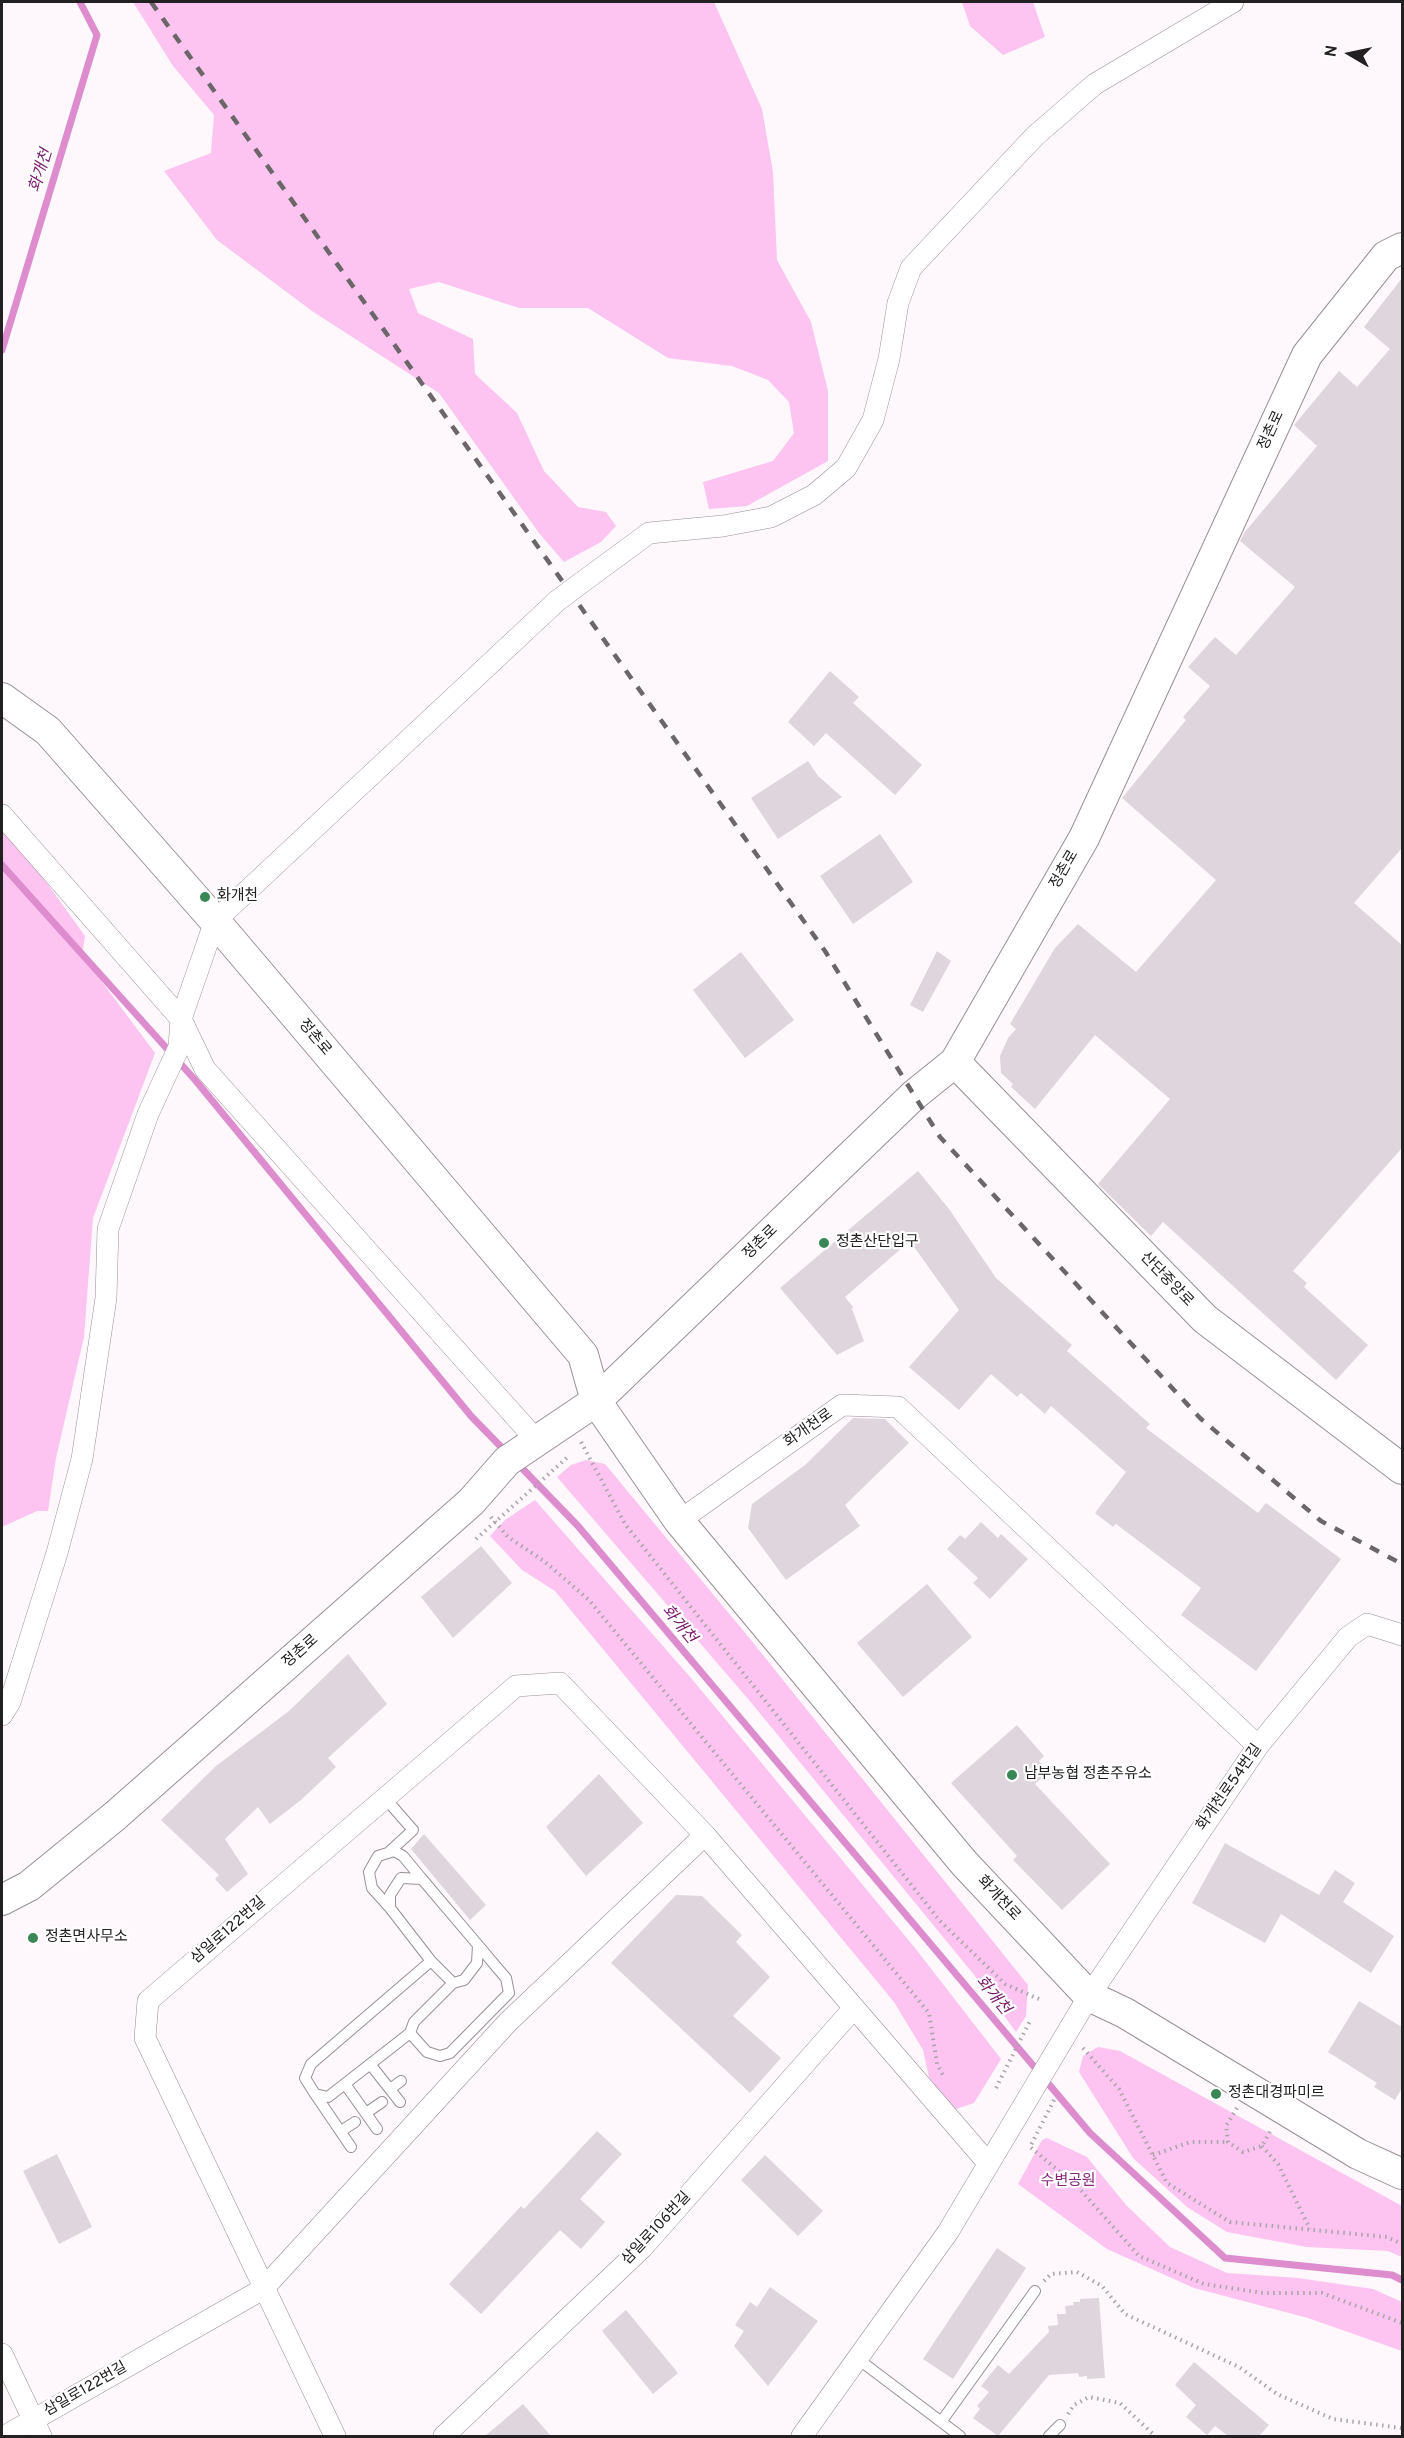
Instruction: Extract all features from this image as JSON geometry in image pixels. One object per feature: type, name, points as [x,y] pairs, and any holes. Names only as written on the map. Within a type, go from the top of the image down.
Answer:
[{"type":"main road","name":"정촌로","points":[[2,1900],[29,1886],[115,1816],[471,1502],[523,1450],[596,1401],[914,1095],[955,1062],[1084,838],[1307,355],[1386,256],[1402,248]]},
{"type":"main road","name":"정촌로","points":[[2,698],[48,731],[215,921],[583,1355],[596,1401]]},
{"type":"main road","name":"산단중앙로","points":[[955,1062],[1204,1319],[1402,1469]]},
{"type":"main road","name":"화개천로","points":[[596,1401],[679,1521],[1083,2006],[1125,2013],[1358,2154],[1402,2174]]},
{"type":"street","points":[[2,1715],[10,1702],[57,1553],[82,1459],[106,1298],[108,1229],[148,1114],[179,1047],[181,1019],[215,921],[557,601],[649,533],[723,526],[771,517],[814,495],[846,468],[873,420],[889,359],[898,303],[911,268],[1035,136],[1095,84],[1203,10],[1233,2]]},
{"type":"street","points":[[2,815],[181,1019],[205,1070],[523,1450]]},
{"type":"street","name":"화개천로","points":[[679,1521],[842,1405],[898,1407],[1258,1746]]},
{"type":"street","name":"화개천로54번길","points":[[988,2163],[1083,2006],[1258,1746],[1348,1637],[1367,1624],[1402,1635]]},
{"type":"street","name":"삼일로122번길","points":[[5,2436],[37,2428],[263,2289],[508,2022],[705,1835],[560,1683],[516,1686],[148,2001],[145,2038],[263,2289]]},
{"type":"street","points":[[705,1835],[988,2163],[948,2232],[802,2436]]},
{"type":"street","name":"삼일로106번길","points":[[444,2436],[642,2248],[854,2007]]},
{"type":"street","points":[[263,2289],[335,2436]]},
{"type":"street","points":[[2,2354],[37,2428]]},
{"type":"lane","points":[[385,1798],[413,1830],[388,1853]]},
{"type":"lane","points":[[410,2033],[427,2052],[440,2056],[450,2053],[509,1993],[506,1978],[403,1856],[394,1851],[378,1856],[369,1872],[372,1888],[431,1961],[453,1983]]},
{"type":"lane","points":[[390,1908],[390,1895],[401,1878],[422,1879]]},
{"type":"lane","points":[[315,2094],[328,2097],[410,2033],[414,2022],[453,1983],[464,1980],[472,1970],[477,1963],[478,1945]]},
{"type":"lane","points":[[351,2147],[305,2078],[311,2064],[431,1961]]},
{"type":"lane","points":[[472,1970],[484,1967],[499,1970]]},
{"type":"lane","points":[[370,2064],[400,2102]]},
{"type":"lane","points":[[390,2089],[401,2081]]},
{"type":"lane","points":[[345,2084],[377,2129]]},
{"type":"lane","points":[[366,2114],[382,2102]]},
{"type":"lane","points":[[341,2131],[355,2122]]},
{"type":"lane","points":[[941,2422],[1035,2291]]},
{"type":"lane","points":[[858,2359],[960,2436]]},
{"type":"lane","points":[[1049,2436],[1060,2425]]},
{"type":"path","points":[[566,1423],[588,1452],[624,1524],[940,1921],[1005,1984],[1039,1999]]},
{"type":"path","points":[[476,1539],[504,1511],[570,1455]]},
{"type":"path","points":[[471,1502],[496,1521],[508,1537],[544,1561],[589,1600],[929,2013],[937,2064],[945,2079]]},
{"type":"path","points":[[996,2088],[1031,2019]]},
{"type":"path","points":[[1083,2049],[1119,2089],[1167,2182],[1230,2222],[1387,2237],[1402,2244]]},
{"type":"path","points":[[1228,2142],[1226,2126],[1238,2107]]},
{"type":"path","points":[[1153,2155],[1191,2142],[1228,2142],[1243,2152],[1262,2146],[1273,2126]]},
{"type":"path","points":[[1033,2141],[1030,2147],[1078,2187],[1140,2256],[1204,2284],[1263,2293],[1322,2293],[1402,2323]]},
{"type":"path","points":[[1262,2146],[1278,2164],[1310,2229]]},
{"type":"path","points":[[1035,2291],[1051,2274],[1077,2272],[1102,2286],[1125,2314],[1239,2367],[1277,2394],[1333,2419],[1402,2428]]},
{"type":"path","points":[[1060,2425],[1074,2405],[1089,2397],[1120,2403],[1155,2436]]},
{"type":"green space","points":[[133,2],[714,2],[762,109],[773,172],[777,260],[811,322],[828,391],[828,461],[747,506],[709,509],[703,482],[773,461],[794,433],[789,402],[768,380],[732,366],[668,358],[588,308],[519,308],[439,282],[409,289],[418,313],[473,339],[475,374],[517,413],[544,471],[578,507],[606,512],[616,526],[601,542],[564,562],[539,533],[439,393],[312,311],[217,240],[164,171],[211,153],[214,115],[173,66]]},
{"type":"green space","points":[[962,2],[1033,2],[1045,37],[1003,55],[970,26]]},
{"type":"green space","points":[[2,821],[85,936],[82,955],[155,1053],[93,1218],[84,1337],[56,1458],[48,1511],[37,1511],[2,1527]]},
{"type":"green space","points":[[586,1460],[605,1464],[746,1634],[1028,1985],[1026,2016],[1016,2032],[975,1976],[749,1700],[557,1477],[571,1465]]},
{"type":"green space","points":[[535,1500],[691,1678],[915,1948],[1001,2059],[974,2103],[953,2110],[929,2077],[923,2050],[894,2002],[555,1591],[522,1570],[490,1536],[505,1520]]},
{"type":"green space","points":[[1098,2047],[1120,2051],[1402,2206],[1402,2257],[1388,2251],[1307,2247],[1227,2232],[1187,2207],[1133,2158],[1079,2072],[1083,2056]]},
{"type":"green space","name":"수변공원","points":[[1047,2138],[1087,2157],[1126,2205],[1170,2247],[1227,2273],[1298,2278],[1373,2289],[1402,2302],[1402,2351],[1308,2318],[1194,2288],[1107,2249],[1018,2184],[1042,2140]]},
{"type":"building","points":[[1402,278],[1402,848],[1354,903],[1402,945],[1402,1148],[1293,1271],[1307,1283],[1304,1287],[1368,1345],[1336,1380],[1163,1222],[1151,1236],[1098,1184],[1170,1099],[1095,1035],[1035,1109],[1011,1087],[1013,1084],[1001,1073],[1000,1056],[1008,1038],[1016,1029],[1010,1024],[1055,948],[1078,924],[1136,972],[1216,880],[1122,798],[1186,720],[1183,717],[1210,686],[1188,667],[1215,637],[1236,655],[1295,587],[1240,541],[1244,533],[1317,446],[1294,425],[1339,371],[1357,387],[1390,349],[1364,327]]},
{"type":"building","points":[[830,671],[859,697],[853,703],[922,765],[895,795],[826,733],[814,746],[788,722]]},
{"type":"building","points":[[808,761],[818,776],[842,797],[778,839],[751,798]]},
{"type":"building","points":[[880,834],[913,882],[853,924],[820,876]]},
{"type":"building","points":[[937,951],[951,961],[923,1012],[910,1005]]},
{"type":"building","points":[[741,952],[794,1020],[745,1058],[693,990]]},
{"type":"building","points":[[918,1171],[949,1209],[996,1278],[1072,1345],[1067,1351],[1150,1424],[1146,1428],[1258,1513],[1266,1503],[1341,1559],[1256,1671],[1181,1615],[1201,1588],[1116,1524],[1113,1527],[1095,1513],[1126,1472],[1051,1406],[1045,1414],[1021,1393],[1017,1397],[991,1374],[959,1410],[909,1367],[959,1310],[910,1241],[845,1297],[853,1307],[864,1341],[837,1355],[780,1288]]},
{"type":"building","points":[[853,1418],[885,1419],[909,1443],[845,1505],[860,1526],[786,1580],[748,1528],[752,1504],[805,1465]]},
{"type":"building","points":[[981,1522],[998,1538],[1001,1534],[1028,1559],[990,1599],[973,1583],[978,1578],[947,1549],[960,1535],[965,1539]]},
{"type":"building","points":[[481,1546],[512,1583],[453,1638],[421,1597]]},
{"type":"building","points":[[927,1584],[972,1637],[903,1697],[857,1643]]},
{"type":"building","points":[[348,1654],[387,1704],[328,1758],[336,1767],[301,1800],[270,1824],[258,1807],[225,1839],[248,1874],[227,1892],[215,1879],[219,1875],[161,1820],[216,1766],[289,1711]]},
{"type":"building","points":[[1017,1725],[1044,1756],[1039,1761],[1048,1772],[1035,1784],[1110,1864],[1062,1910],[1013,1860],[1017,1856],[951,1783]]},
{"type":"building","points":[[599,1774],[643,1823],[586,1876],[546,1827]]},
{"type":"building","points":[[424,1834],[486,1905],[470,1920],[411,1849]]},
{"type":"building","points":[[1225,1843],[1319,1895],[1335,1870],[1355,1883],[1343,1902],[1394,1936],[1371,1973],[1281,1914],[1265,1943],[1192,1903]]},
{"type":"building","points":[[676,1895],[702,1896],[742,1935],[736,1942],[770,1977],[733,2016],[781,2058],[750,2093],[611,1963]]},
{"type":"building","points":[[1359,2001],[1402,2027],[1402,2088],[1395,2100],[1374,2087],[1377,2083],[1328,2052]]},
{"type":"building","points":[[597,2131],[622,2154],[580,2199],[605,2222],[581,2249],[560,2230],[481,2314],[449,2284],[521,2206],[524,2209]]},
{"type":"building","points":[[57,2154],[92,2227],[59,2244],[23,2171]]},
{"type":"building","points":[[765,2155],[823,2211],[798,2236],[741,2180]]},
{"type":"building","points":[[997,2248],[1026,2268],[953,2379],[923,2359]]},
{"type":"building","points":[[770,2287],[818,2321],[768,2386],[734,2346],[744,2331],[735,2325],[750,2302],[757,2307]]},
{"type":"building","points":[[1099,2298],[1105,2378],[1087,2379],[1087,2376],[1079,2377],[1078,2373],[1049,2375],[998,2436],[973,2418],[980,2409],[977,2406],[989,2392],[981,2386],[998,2365],[1009,2374],[1049,2332],[1048,2326],[1058,2325],[1057,2314],[1066,2314],[1065,2306],[1074,2305],[1073,2302],[1080,2302],[1080,2299]]},
{"type":"building","points":[[626,2310],[678,2373],[653,2394],[602,2331]]},
{"type":"building","points":[[1194,2362],[1269,2425],[1259,2436],[1228,2436],[1215,2426],[1207,2435],[1186,2417],[1196,2405],[1175,2385]]},
{"type":"building","points":[[523,2404],[551,2436],[485,2436]]},
{"type":"waterway","name":"화개천","points":[[2,350],[97,35],[80,2]]},
{"type":"waterway","name":"화개천","points":[[2,865],[196,1081],[471,1416],[506,1452]]},
{"type":"waterway","name":"화개천","points":[[516,1462],[578,1526],[1090,2133],[1225,2258],[1392,2275],[1402,2280]]},
{"type":"railway","points":[[151,2],[825,951],[940,1137],[1200,1418],[1321,1521],[1402,1564]]},
{"type":"place","name":"화개천","points":[[205,897]]},
{"type":"place","name":"정촌산단입구","points":[[824,1243]]},
{"type":"place","name":"남부농협 정촌주유소","points":[[1012,1775]]},
{"type":"place","name":"정촌면사무소","points":[[33,1938]]},
{"type":"place","name":"정촌대경파미르","points":[[1216,2094]]}]
